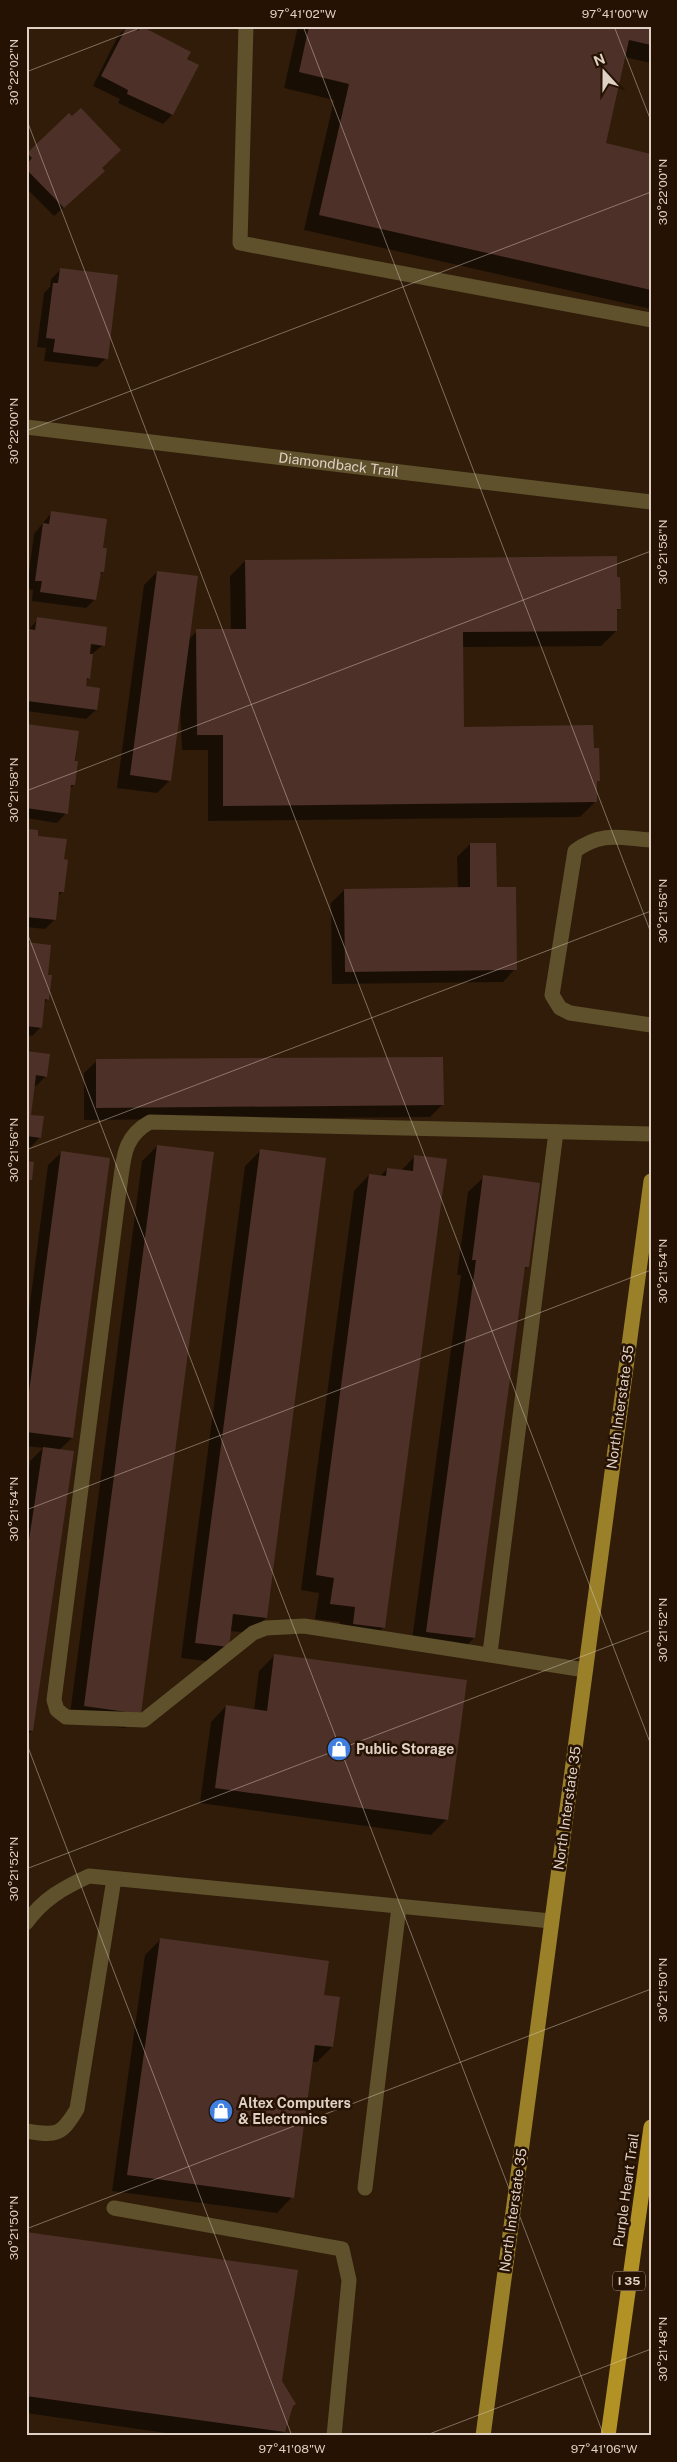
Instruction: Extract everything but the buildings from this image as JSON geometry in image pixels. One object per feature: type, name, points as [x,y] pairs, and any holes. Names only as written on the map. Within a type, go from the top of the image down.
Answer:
[{"type":"highway","name":"Purple Heart Trail","points":[[608,2436],[651,2127]]},
{"type":"main road","name":"North Interstate 35","points":[[483,2436],[651,1181]]},
{"type":"street","points":[[246,26],[240,243],[651,320]]},
{"type":"street","name":"Diamondback Trail","points":[[26,427],[651,502]]},
{"type":"street","points":[[651,840],[600,837],[589,840],[575,851],[552,995],[560,1008],[570,1013],[651,1025]]},
{"type":"street","points":[[585,1670],[490,1653],[304,1626],[266,1628],[253,1633],[144,1720],[66,1716],[57,1710],[54,1700],[119,1191],[127,1143],[137,1129],[150,1122],[651,1134]]},
{"type":"street","points":[[490,1653],[556,1132]]},
{"type":"street","points":[[26,1923],[38,1907],[65,1887],[89,1876],[551,1921]]},
{"type":"street","points":[[26,2132],[50,2135],[66,2128],[76,2109],[114,1879]]},
{"type":"street","points":[[365,2188],[399,1906]]},
{"type":"street","points":[[114,2208],[342,2249],[349,2280],[334,2436]]},
{"type":"place","name":"Public Storage","points":[[339,1749]]},
{"type":"place","name":"Altex Computers & Electronics","points":[[221,2111]]}]
